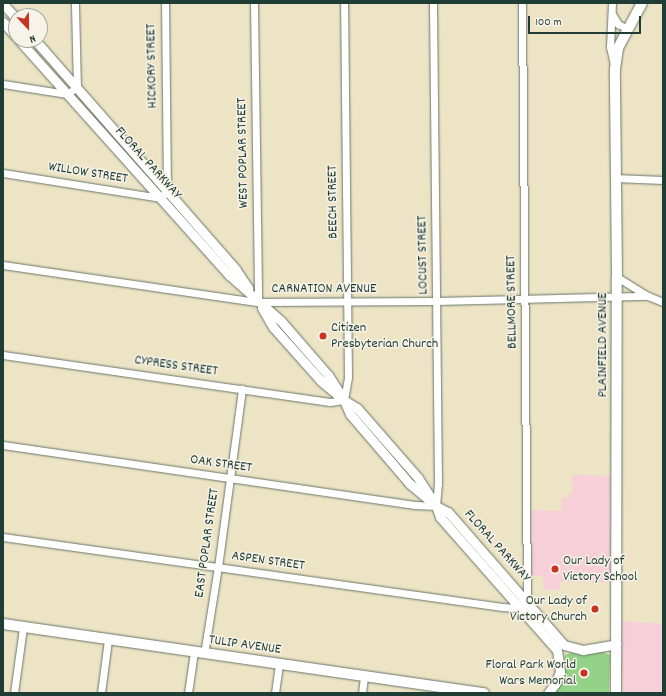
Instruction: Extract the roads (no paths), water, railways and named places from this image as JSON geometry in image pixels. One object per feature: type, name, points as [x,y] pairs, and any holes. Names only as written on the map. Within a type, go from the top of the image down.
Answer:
[{"type":"main road","name":"PLAINFIELD AVENUE","points":[[616,693],[616,297],[618,277],[615,178],[615,69],[618,48],[642,3]]},
{"type":"main road","name":"TULIP AVENUE","points":[[3,624],[279,664],[448,691],[484,693]]},
{"type":"street","points":[[3,84],[67,94],[77,87],[75,3]]},
{"type":"street","name":"HICKORY STREET","points":[[165,3],[166,129]]},
{"type":"street","name":"WEST POPLAR STREET","points":[[254,3],[258,302]]},
{"type":"street","name":"BEECH STREET","points":[[344,3],[348,377],[344,400]]},
{"type":"street","name":"LOCUST STREET","points":[[433,3],[438,484],[436,506]]},
{"type":"street","name":"BELLMORE STREET","points":[[522,3],[527,601]]},
{"type":"street","points":[[612,3],[610,47],[615,69]]},
{"type":"street","points":[[612,14],[618,24],[628,29]]},
{"type":"street","name":"FLORAL PARKWAY","points":[[26,48],[105,137],[163,194],[204,240],[236,270],[273,327],[321,381],[344,400],[357,408],[383,445],[418,478],[436,506],[440,517],[520,608],[560,648]]},
{"type":"street","name":"FLORAL PARKWAY","points":[[42,48],[114,130],[163,194]]},
{"type":"street","name":"FLORAL PARKWAY","points":[[163,194],[166,129]]},
{"type":"street","points":[[105,137],[114,130]]},
{"type":"street","name":"WILLOW STREET","points":[[3,173],[163,194]]},
{"type":"street","points":[[615,178],[663,180]]},
{"type":"street","name":"CARNATION AVENUE","points":[[3,264],[258,302],[436,301],[648,296]]},
{"type":"street","name":"CARNATION AVENUE","points":[[618,277],[648,296],[663,302]]},
{"type":"street","name":"FLORAL PARKWAY","points":[[258,302],[281,321],[328,375],[344,400]]},
{"type":"street","points":[[298,356],[306,350]]},
{"type":"street","name":"CYPRESS STREET","points":[[3,355],[330,402],[344,400]]},
{"type":"street","name":"EAST POPLAR STREET","points":[[204,654],[218,567],[242,389]]},
{"type":"street","name":"OAK STREET","points":[[3,445],[415,505],[436,506]]},
{"type":"street","name":"FLORAL PARKWAY","points":[[436,506],[448,512],[480,547],[527,601],[560,648]]},
{"type":"street","name":"ASPEN STREET","points":[[3,537],[520,608]]},
{"type":"street","points":[[472,553],[480,547]]},
{"type":"street","points":[[520,608],[527,601]]},
{"type":"street","points":[[14,693],[23,627]]},
{"type":"street","points":[[101,693],[108,640]]},
{"type":"street","points":[[548,693],[555,684],[560,672],[560,648],[583,650],[616,644]]},
{"type":"street","points":[[188,693],[194,652]]},
{"type":"street","points":[[274,693],[279,664]]},
{"type":"street","points":[[362,693],[364,677]]},
{"type":"place","name":"Citizen Presbyterian Church","points":[[323,336]]},
{"type":"place","name":"Our Lady of Victory School","points":[[555,569]]},
{"type":"place","name":"Our Lady of Victory Church","points":[[595,609]]},
{"type":"place","name":"Floral Park World Wars Memorial","points":[[584,673]]}]
